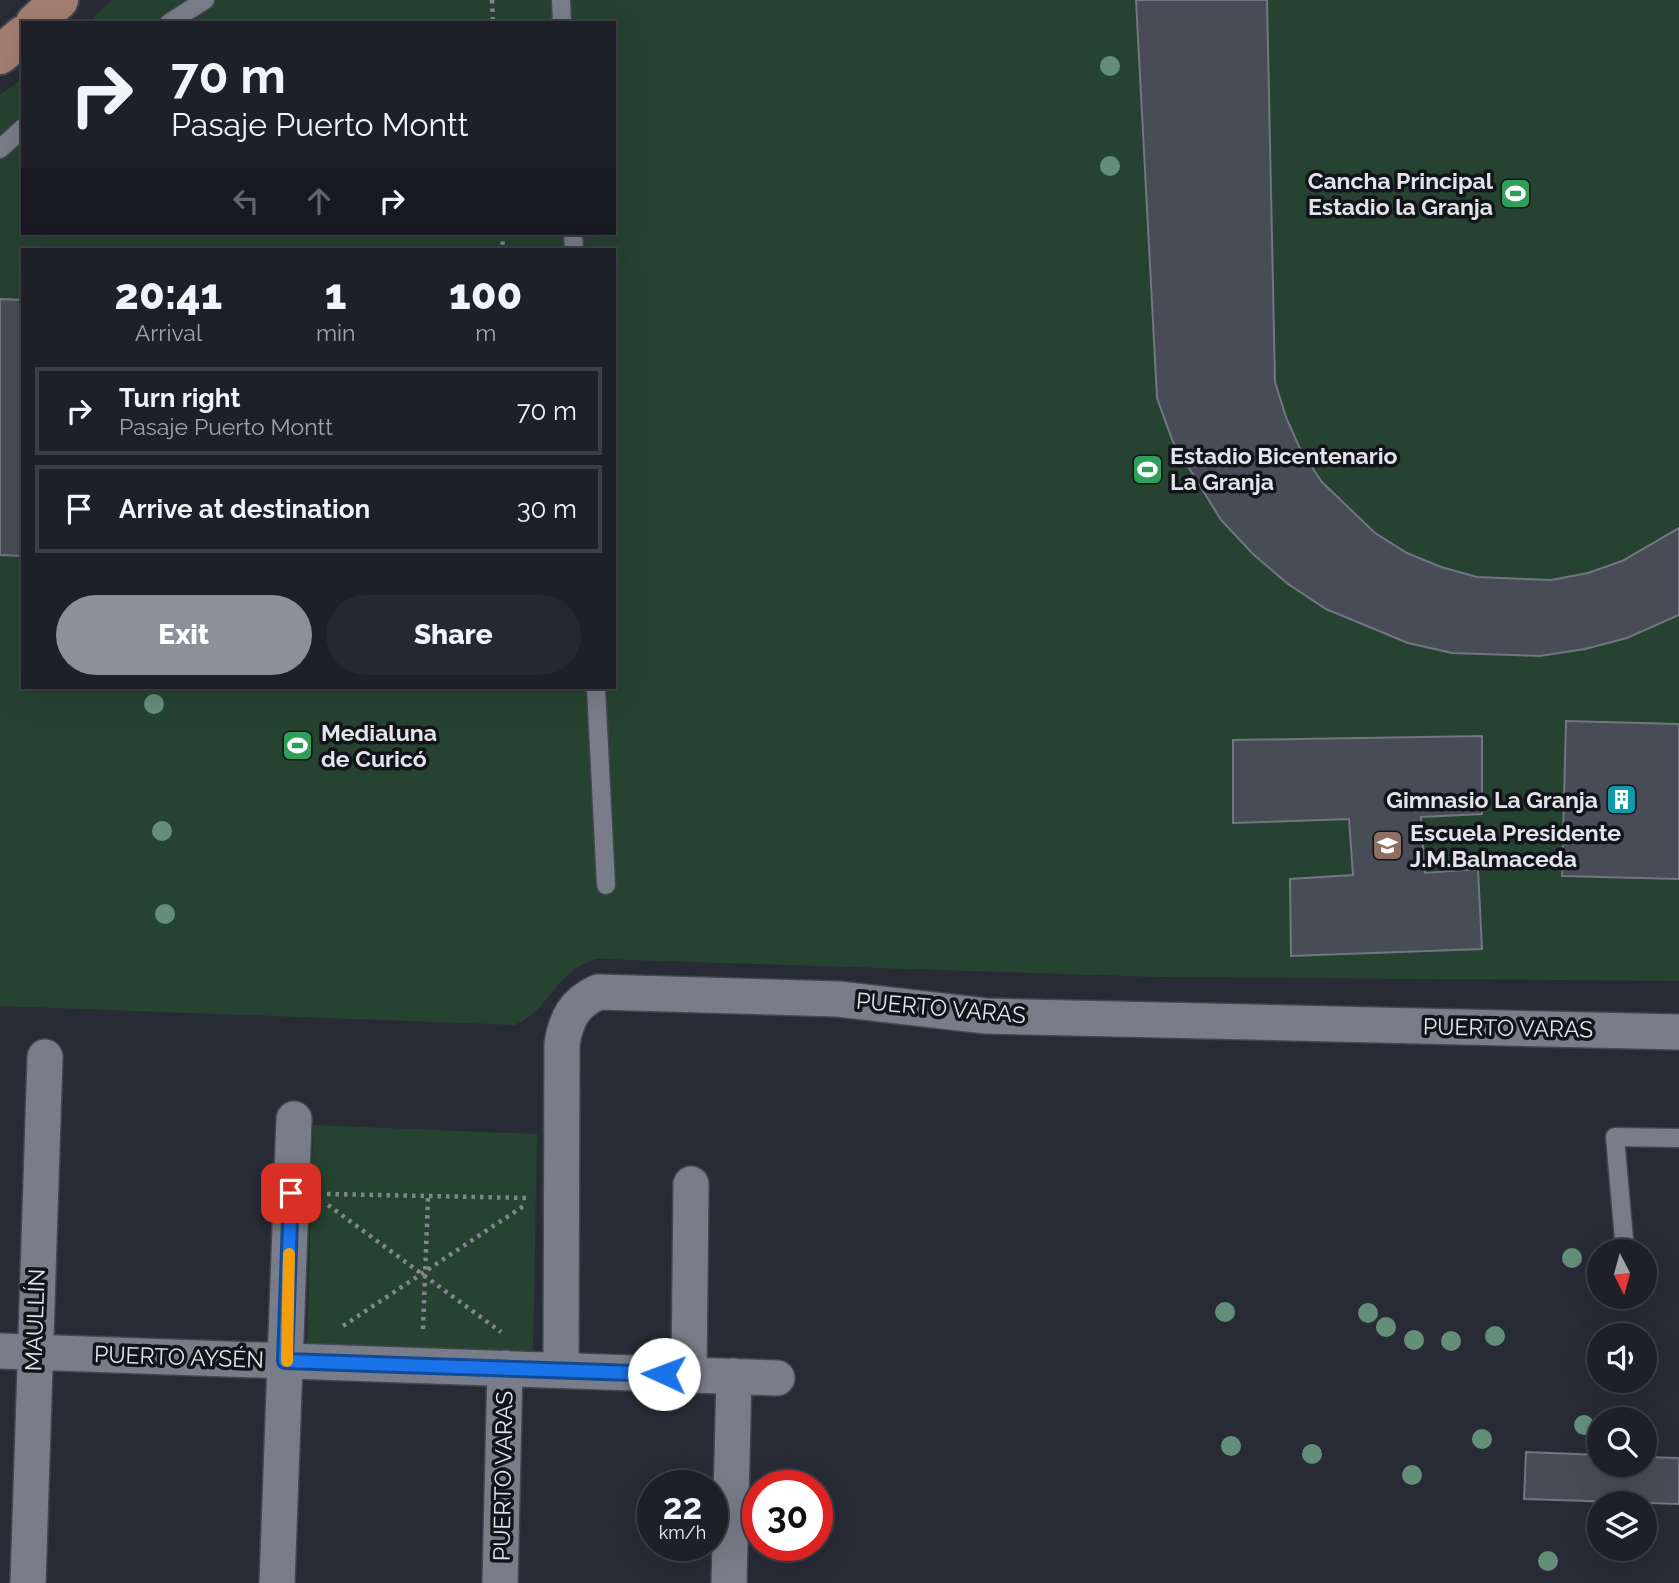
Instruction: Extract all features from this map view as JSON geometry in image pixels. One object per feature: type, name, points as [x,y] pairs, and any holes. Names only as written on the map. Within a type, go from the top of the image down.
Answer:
[{"type":"main road","points":[[37,21],[59,0]]},
{"type":"main road","points":[[0,55],[21,37]]},
{"type":"street","name":"PUERTO VARAS","points":[[561,1370],[562,1044],[569,1015],[578,1003],[598,992],[838,999],[986,1016],[1679,1032]]},
{"type":"street","name":"MAULLÍN","points":[[27,1583],[17,1351],[45,1057]]},
{"type":"street","points":[[276,1583],[285,1361],[302,1193],[294,1119]]},
{"type":"street","points":[[690,1375],[691,1184]]},
{"type":"street","name":"PUERTO AYSÉN","points":[[17,1351],[421,1365],[508,1354],[561,1370],[777,1378]]},
{"type":"street","name":"PUERTO VARAS","points":[[500,1583],[508,1354]]},
{"type":"street","points":[[729,1583],[734,1376]]},
{"type":"lane","points":[[172,21],[205,0]]},
{"type":"lane","points":[[561,0],[562,21]]},
{"type":"lane","points":[[0,149],[21,130]]},
{"type":"lane","points":[[596,689],[606,885]]},
{"type":"lane","points":[[1624,1239],[1615,1137],[1679,1138]]},
{"type":"path","points":[[492,0],[493,21]]},
{"type":"path","points":[[302,1193],[536,1198],[425,1275],[342,1327]]},
{"type":"path","points":[[302,1193],[425,1275],[508,1354]]},
{"type":"path","points":[[421,1365],[428,1196]]},
{"type":"green space","name":"Estadio Bicentenario La Granja","points":[[112,0],[1679,0],[1679,981],[1159,977],[597,959],[583,964],[562,980],[537,1009],[515,1025],[0,1006],[0,95],[21,79],[21,235],[616,235],[616,21],[90,21]]},
{"type":"green space","points":[[313,1125],[537,1134],[533,1356],[307,1349]]},
{"type":"building","points":[[1136,0],[1267,0],[1275,382],[1301,451],[1322,482],[1375,533],[1407,553],[1441,567],[1477,577],[1551,580],[1588,573],[1622,561],[1679,528],[1679,615],[1627,638],[1585,649],[1540,656],[1452,653],[1408,643],[1326,609],[1288,584],[1253,554],[1221,520],[1173,442],[1157,398]]},
{"type":"building","points":[[0,299],[21,300],[21,556],[0,555]]},
{"type":"building","name":"Gimnasio La Granja","points":[[1566,721],[1679,724],[1679,879],[1562,876]]},
{"type":"building","name":"Escuela Presidente J.M.Balmaceda","points":[[1482,736],[1482,814],[1421,817],[1425,873],[1478,869],[1482,949],[1291,956],[1290,879],[1353,875],[1349,819],[1233,823],[1233,740]]},
{"type":"building","points":[[1526,1452],[1587,1454],[1587,1477],[1657,1477],[1657,1457],[1679,1458],[1679,1504],[1657,1503],[1657,1491],[1587,1491],[1587,1501],[1524,1499]]},
{"type":"slow traffic","points":[[287,1361],[289,1254]]},
{"type":"place","name":"Cancha Principal Estadio la Granja","points":[[1516,194]]},
{"type":"place","name":"Estadio Bicentenario La Granja","points":[[1147,469]]},
{"type":"place","name":"Medialuna de Curicó","points":[[298,746]]},
{"type":"place","name":"Gimnasio La Granja","points":[[1621,800]]},
{"type":"place","name":"Escuela Presidente J.M.Balmaceda","points":[[1387,846]]},
{"type":"route","points":[[291,1193],[285,1361],[664,1374]]}]
